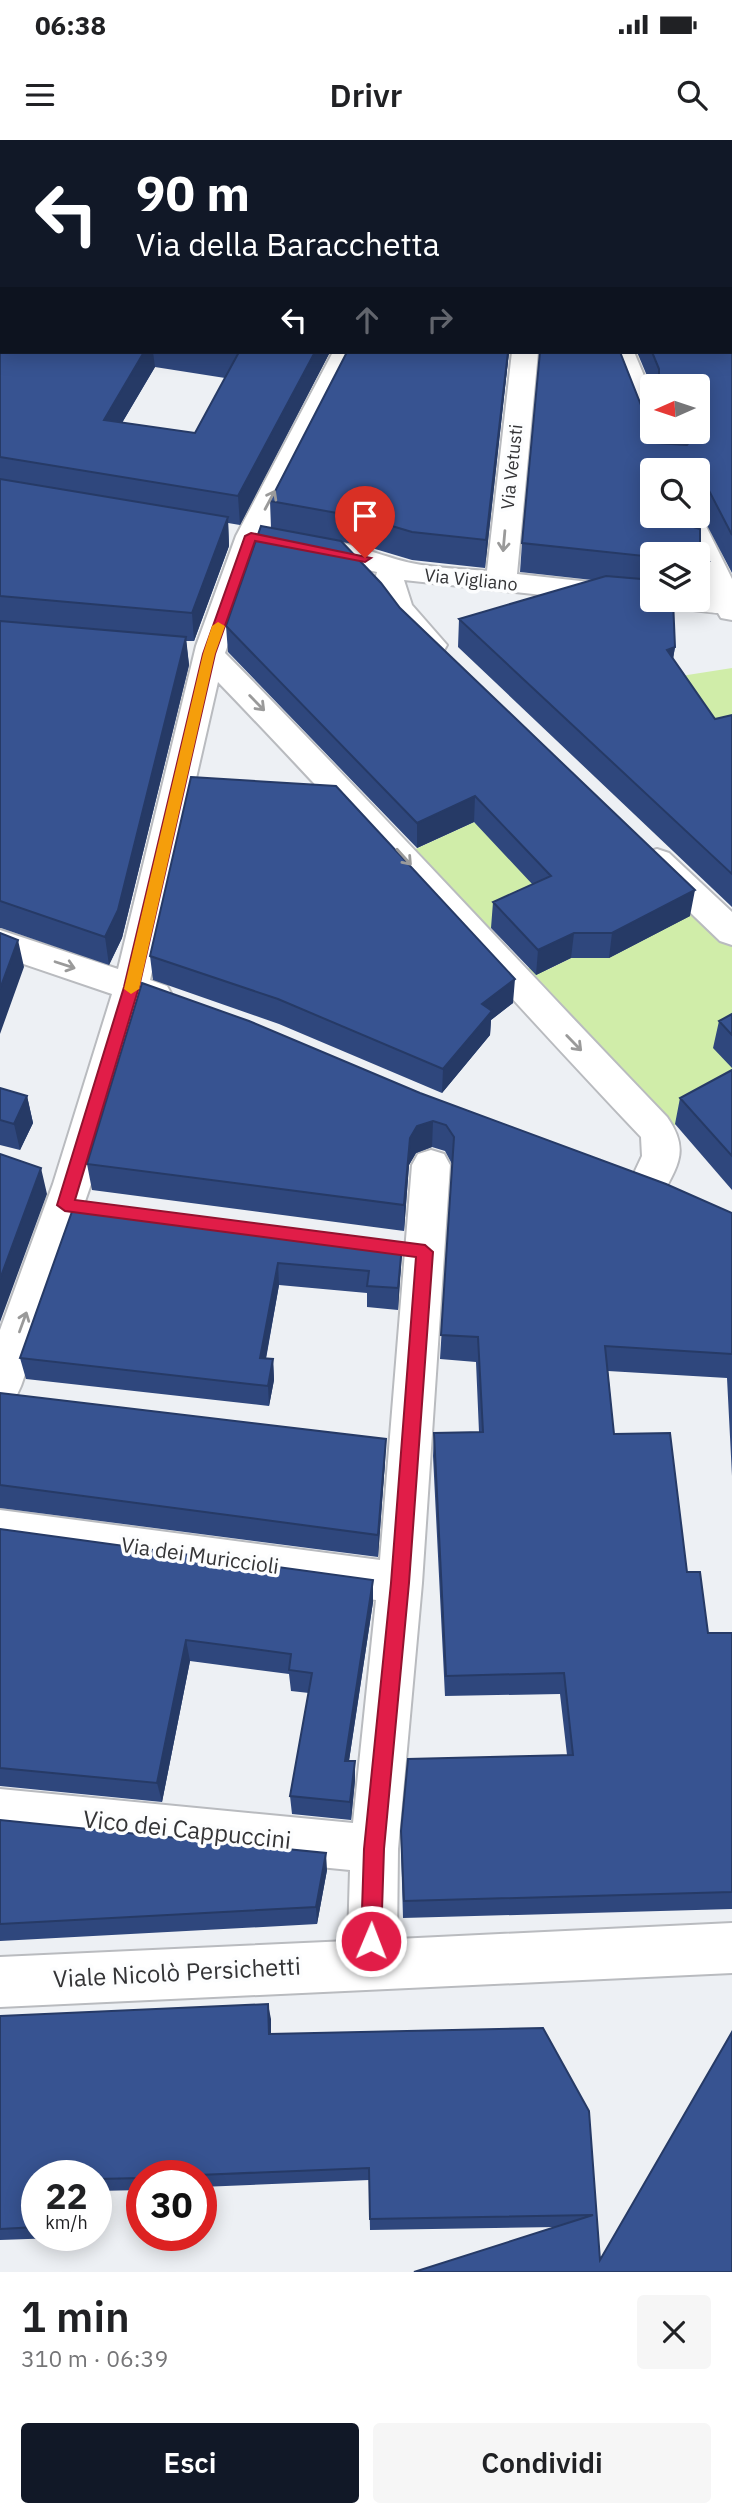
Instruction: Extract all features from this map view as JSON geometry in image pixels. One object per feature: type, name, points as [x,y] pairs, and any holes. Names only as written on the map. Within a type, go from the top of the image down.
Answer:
[{"type":"street","points":[[8,1388],[132,987],[175,801],[195,653],[238,534],[345,354]]},
{"type":"street","name":"Via Vetusti","points":[[501,583],[525,354]]},
{"type":"street","points":[[622,354],[664,458]]},
{"type":"street","points":[[694,528],[730,607]]},
{"type":"street","name":"Via Vigliano","points":[[238,534],[365,558],[393,568],[501,583],[640,597]]},
{"type":"street","points":[[393,568],[389,582],[400,610],[449,663]]},
{"type":"street","points":[[710,605],[730,607]]},
{"type":"street","points":[[195,653],[358,807],[527,994],[659,1133],[663,1156],[648,1187]]},
{"type":"street","points":[[638,844],[732,932]]},
{"type":"street","points":[[0,943],[188,1007]]},
{"type":"street","points":[[372,1964],[374,1849],[400,1583],[391,1442],[404,1249],[431,1165]]},
{"type":"street","points":[[36,1173],[69,1195],[107,1210]]},
{"type":"street","name":"Via dei Muriccioli","points":[[0,1529],[400,1583]]},
{"type":"street","name":"Vico dei Cappuccini","points":[[0,1812],[374,1849]]},
{"type":"street","name":"Viale Nicolò Persichetti","points":[[0,1982],[732,1948]]},
{"type":"green space","points":[[732,668],[732,742],[662,679]]},
{"type":"green space","points":[[474,822],[561,896],[483,932],[409,852]]},
{"type":"green space","points":[[697,912],[732,943],[732,1084],[715,1103],[673,1126],[519,973],[540,963],[547,970],[571,958],[609,958]]},
{"type":"building","points":[[0,354],[143,354],[104,420],[195,433],[238,354],[314,354],[238,496],[0,457]]},
{"type":"building","points":[[346,354],[508,354],[486,540],[412,532],[365,518],[270,501]]},
{"type":"building","points":[[540,354],[621,354],[640,403],[640,444],[710,444],[710,374],[659,374],[653,354],[732,354],[732,535],[710,493],[710,458],[640,458],[640,528],[696,528],[700,529],[700,542],[640,542],[640,556],[522,543]]},
{"type":"building","points":[[0,479],[228,517],[192,613],[0,596]]},
{"type":"building","points":[[261,526],[341,541],[381,583],[400,608],[695,890],[612,933],[574,933],[538,950],[493,902],[551,876],[475,796],[417,823],[226,626]]},
{"type":"building","points":[[606,576],[640,579],[640,612],[674,612],[675,647],[667,650],[715,719],[732,715],[732,874],[459,619]]},
{"type":"building","points":[[0,621],[186,637],[118,910],[105,937],[0,901]]},
{"type":"building","points":[[191,777],[336,786],[515,979],[482,1004],[492,1011],[443,1069],[278,999],[150,956]]},
{"type":"building","points":[[0,933],[18,940],[0,989]]},
{"type":"building","points":[[142,983],[249,1021],[420,1093],[666,1184],[732,1213],[732,1354],[605,1346],[614,1434],[670,1433],[687,1572],[700,1572],[708,1633],[732,1633],[732,1892],[404,1901],[401,1831],[408,1759],[573,1755],[564,1673],[446,1676],[434,1433],[483,1432],[478,1337],[441,1335],[454,1137],[446,1125],[433,1121],[417,1126],[410,1138],[404,1205],[87,1164]]},
{"type":"building","points":[[732,1014],[732,1035],[719,1021]]},
{"type":"building","points":[[732,1070],[732,1156],[680,1098]]},
{"type":"building","points":[[0,1088],[27,1096],[14,1124],[0,1120]]},
{"type":"building","points":[[0,1154],[41,1168],[0,1279]]},
{"type":"building","points":[[75,1203],[402,1246],[398,1288],[367,1286],[369,1271],[278,1263],[260,1358],[273,1359],[268,1386],[20,1358]]},
{"type":"building","points":[[0,1393],[386,1439],[378,1535],[0,1485]]},
{"type":"building","points":[[0,1529],[373,1580],[345,1761],[355,1761],[350,1802],[290,1796],[312,1673],[289,1670],[291,1654],[186,1640],[157,1783],[0,1768]]},
{"type":"building","points":[[0,1820],[326,1853],[316,1907],[0,1924]]},
{"type":"building","points":[[268,2004],[269,2034],[543,2028],[589,2111],[600,2260],[732,2032],[732,2272],[414,2272],[593,2215],[370,2219],[369,2168],[217,2174],[217,2160],[126,2160],[126,2178],[112,2179],[112,2160],[21,2160],[21,2228],[0,2229],[0,2016]]},
{"type":"slow traffic","points":[[131,989],[209,654],[218,626]]},
{"type":"route","points":[[365,558],[251,536],[209,654],[132,987],[65,1205],[425,1252],[400,1583],[372,1874],[371,1941]]}]
